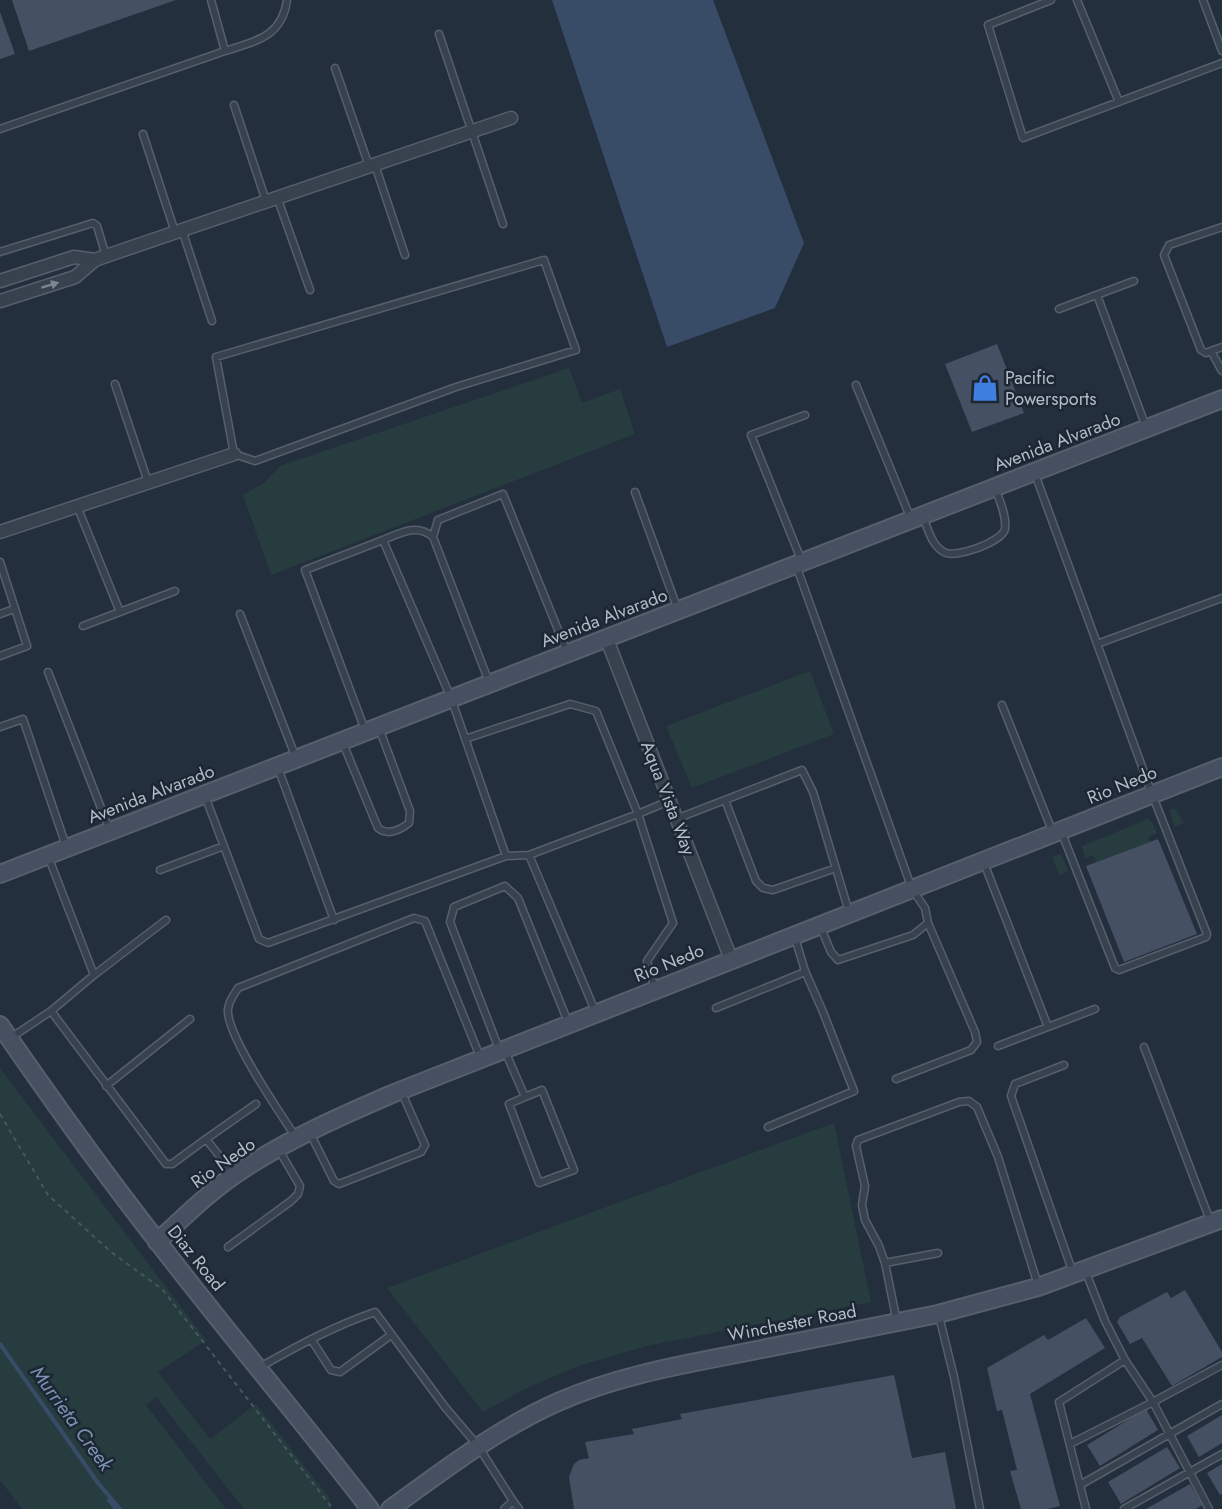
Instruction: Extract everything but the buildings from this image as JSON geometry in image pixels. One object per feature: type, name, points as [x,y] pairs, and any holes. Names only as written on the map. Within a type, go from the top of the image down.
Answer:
[{"type":"street","points":[[0,300],[75,277],[100,258],[511,118]]},
{"type":"street","points":[[0,281],[74,257],[100,258]]},
{"type":"street","name":"Avenida Alvarado","points":[[0,874],[1222,399]]},
{"type":"street","points":[[0,532],[234,454]]},
{"type":"street","name":"Aqua Vista Way","points":[[606,637],[731,959]]},
{"type":"street","name":"Rio Nedo","points":[[157,1242],[196,1205],[235,1175],[303,1135],[400,1090],[1222,767]]},
{"type":"street","name":"Diaz Road","points":[[5,1032],[157,1242],[370,1509]]},
{"type":"street","name":"Winchester Road","points":[[390,1509],[478,1446],[530,1415],[560,1401],[608,1384],[662,1369],[938,1314],[1038,1287],[1217,1222]]},
{"type":"lane","points":[[211,0],[225,51]]},
{"type":"lane","points":[[0,129],[265,38],[273,31],[285,13],[287,0]]},
{"type":"lane","points":[[1051,0],[988,25],[1023,138],[1222,63]]},
{"type":"lane","points":[[1077,0],[1119,102]]},
{"type":"lane","points":[[1203,0],[1222,51]]},
{"type":"lane","points":[[439,34],[503,224]]},
{"type":"lane","points":[[335,68],[405,255]]},
{"type":"lane","points":[[234,105],[310,290]]},
{"type":"lane","points":[[143,134],[212,321]]},
{"type":"lane","points":[[0,252],[93,223],[97,226],[100,258]]},
{"type":"lane","points":[[1222,227],[1169,246],[1164,255],[1201,351],[1206,353],[1222,347]]},
{"type":"lane","points":[[544,260],[576,350],[456,387],[255,461],[234,454],[216,357],[544,260]]},
{"type":"lane","points":[[1059,309],[1134,281]]},
{"type":"lane","points":[[1097,295],[1146,428]]},
{"type":"lane","points":[[1212,351],[1222,371]]},
{"type":"lane","points":[[115,384],[148,482]]},
{"type":"lane","points":[[856,385],[917,518],[936,547],[946,554],[958,555],[999,538],[1005,529],[1005,518],[995,487]]},
{"type":"lane","points":[[805,415],[751,435],[799,563],[912,889],[924,908],[928,923],[975,1032],[977,1042],[971,1050],[896,1079]]},
{"type":"lane","points":[[1002,705],[1115,968],[1119,970],[1206,938],[1207,934],[1152,794],[1034,472]]},
{"type":"lane","points":[[636,492],[678,610]]},
{"type":"lane","points":[[433,537],[438,520],[503,494],[567,652]]},
{"type":"lane","points":[[77,506],[120,612]]},
{"type":"lane","points":[[342,740],[378,828],[385,833],[409,823],[410,811],[372,729],[305,570],[407,530],[415,529],[433,537],[489,683]]},
{"type":"lane","points":[[383,540],[451,698],[507,856]]},
{"type":"lane","points":[[0,562],[27,646],[0,656]]},
{"type":"lane","points":[[83,626],[174,591]]},
{"type":"lane","points":[[1097,644],[1222,598]]},
{"type":"lane","points":[[0,614],[14,609]]},
{"type":"lane","points":[[240,614],[296,758]]},
{"type":"lane","points":[[48,672],[110,831]]},
{"type":"lane","points":[[465,740],[570,704],[596,711],[638,814],[673,923],[647,960],[655,990]]},
{"type":"lane","points":[[0,728],[23,719],[67,848]]},
{"type":"lane","points":[[277,766],[334,920]]},
{"type":"lane","points":[[676,819],[802,770],[813,792],[850,913]]},
{"type":"lane","points":[[204,794],[259,939],[271,943],[507,856],[529,855],[669,801]]},
{"type":"lane","points":[[725,800],[756,881],[763,888],[773,890],[836,868]]},
{"type":"lane","points":[[160,870],[224,846]]},
{"type":"lane","points":[[529,855],[596,1014]]},
{"type":"lane","points":[[47,856],[94,975]]},
{"type":"lane","points":[[983,861],[1048,1027]]},
{"type":"lane","points":[[525,1097],[502,1051],[450,922],[454,908],[505,886],[518,898],[570,1025]]},
{"type":"lane","points":[[400,1090],[425,1145],[421,1152],[339,1184],[334,1181],[303,1135],[260,1082],[230,1022],[228,1010],[231,999],[238,988],[414,918],[425,921],[481,1059]]},
{"type":"lane","points":[[5,1032],[51,1011],[166,920]]},
{"type":"lane","points":[[820,924],[831,952],[838,960],[913,936],[928,923]]},
{"type":"lane","points":[[768,1126],[854,1091],[824,1012],[805,972],[794,934]]},
{"type":"lane","points":[[716,1008],[805,972]]},
{"type":"lane","points":[[998,1046],[1095,1010]]},
{"type":"lane","points":[[51,1011],[166,1164],[172,1164],[256,1104]]},
{"type":"lane","points":[[106,1086],[190,1020]]},
{"type":"lane","points":[[1144,1047],[1217,1222]]},
{"type":"lane","points":[[1064,1065],[1015,1084],[1011,1096],[1079,1272],[1125,1360],[1153,1402],[1209,1509]]},
{"type":"lane","points":[[542,1090],[574,1170],[540,1183],[509,1104],[525,1097],[542,1090]]},
{"type":"lane","points":[[897,1323],[885,1263],[866,1220],[862,1204],[865,1186],[856,1146],[858,1140],[959,1102],[969,1101],[977,1107],[998,1157],[1038,1287]]},
{"type":"lane","points":[[206,1139],[235,1175]]},
{"type":"lane","points":[[228,1246],[298,1194],[300,1186],[278,1149]]},
{"type":"lane","points":[[885,1263],[938,1253]]},
{"type":"lane","points":[[258,1368],[350,1320],[375,1312],[445,1407],[478,1446],[519,1509]]},
{"type":"lane","points":[[938,1314],[954,1377],[980,1509]]},
{"type":"lane","points":[[311,1339],[330,1370],[340,1372],[391,1335]]},
{"type":"lane","points":[[1086,1509],[1059,1402],[1125,1360]]},
{"type":"lane","points":[[1070,1444],[1222,1365]]},
{"type":"lane","points":[[1080,1485],[1222,1404]]},
{"type":"lane","points":[[1124,1509],[1222,1454]]},
{"type":"lane","points":[[504,1509],[513,1501]]},
{"type":"path","points":[[0,1114],[48,1195],[111,1252],[162,1289],[333,1509]]},
{"type":"green space","points":[[569,368],[582,403],[620,389],[635,434],[271,575],[243,495],[264,483],[280,466]]},
{"type":"green space","points":[[810,671],[834,734],[692,788],[666,726]]},
{"type":"green space","points":[[1175,808],[1184,823],[1175,827],[1169,810]]},
{"type":"green space","points":[[1148,819],[1157,833],[1148,837],[1150,842],[1096,862],[1093,855],[1085,858],[1082,846]]},
{"type":"green space","points":[[1061,854],[1069,871],[1059,875],[1052,857]]},
{"type":"green space","points":[[0,1068],[206,1340],[158,1372],[210,1439],[256,1404],[328,1496],[331,1509],[244,1509],[156,1397],[146,1405],[226,1509],[22,1509],[0,1480]]},
{"type":"green space","points":[[834,1123],[871,1302],[647,1346],[578,1366],[525,1389],[483,1412],[387,1288]]},
{"type":"water","points":[[552,0],[713,0],[804,243],[775,308],[667,347]]},
{"type":"waterway","name":"Murrieta Creek","points":[[0,1344],[98,1483],[120,1509]]},
{"type":"waterway","name":"Murrieta Creek","points":[[109,1500],[116,1509]]},
{"type":"place","name":"Pacific Powersports","points":[[985,388]]}]
